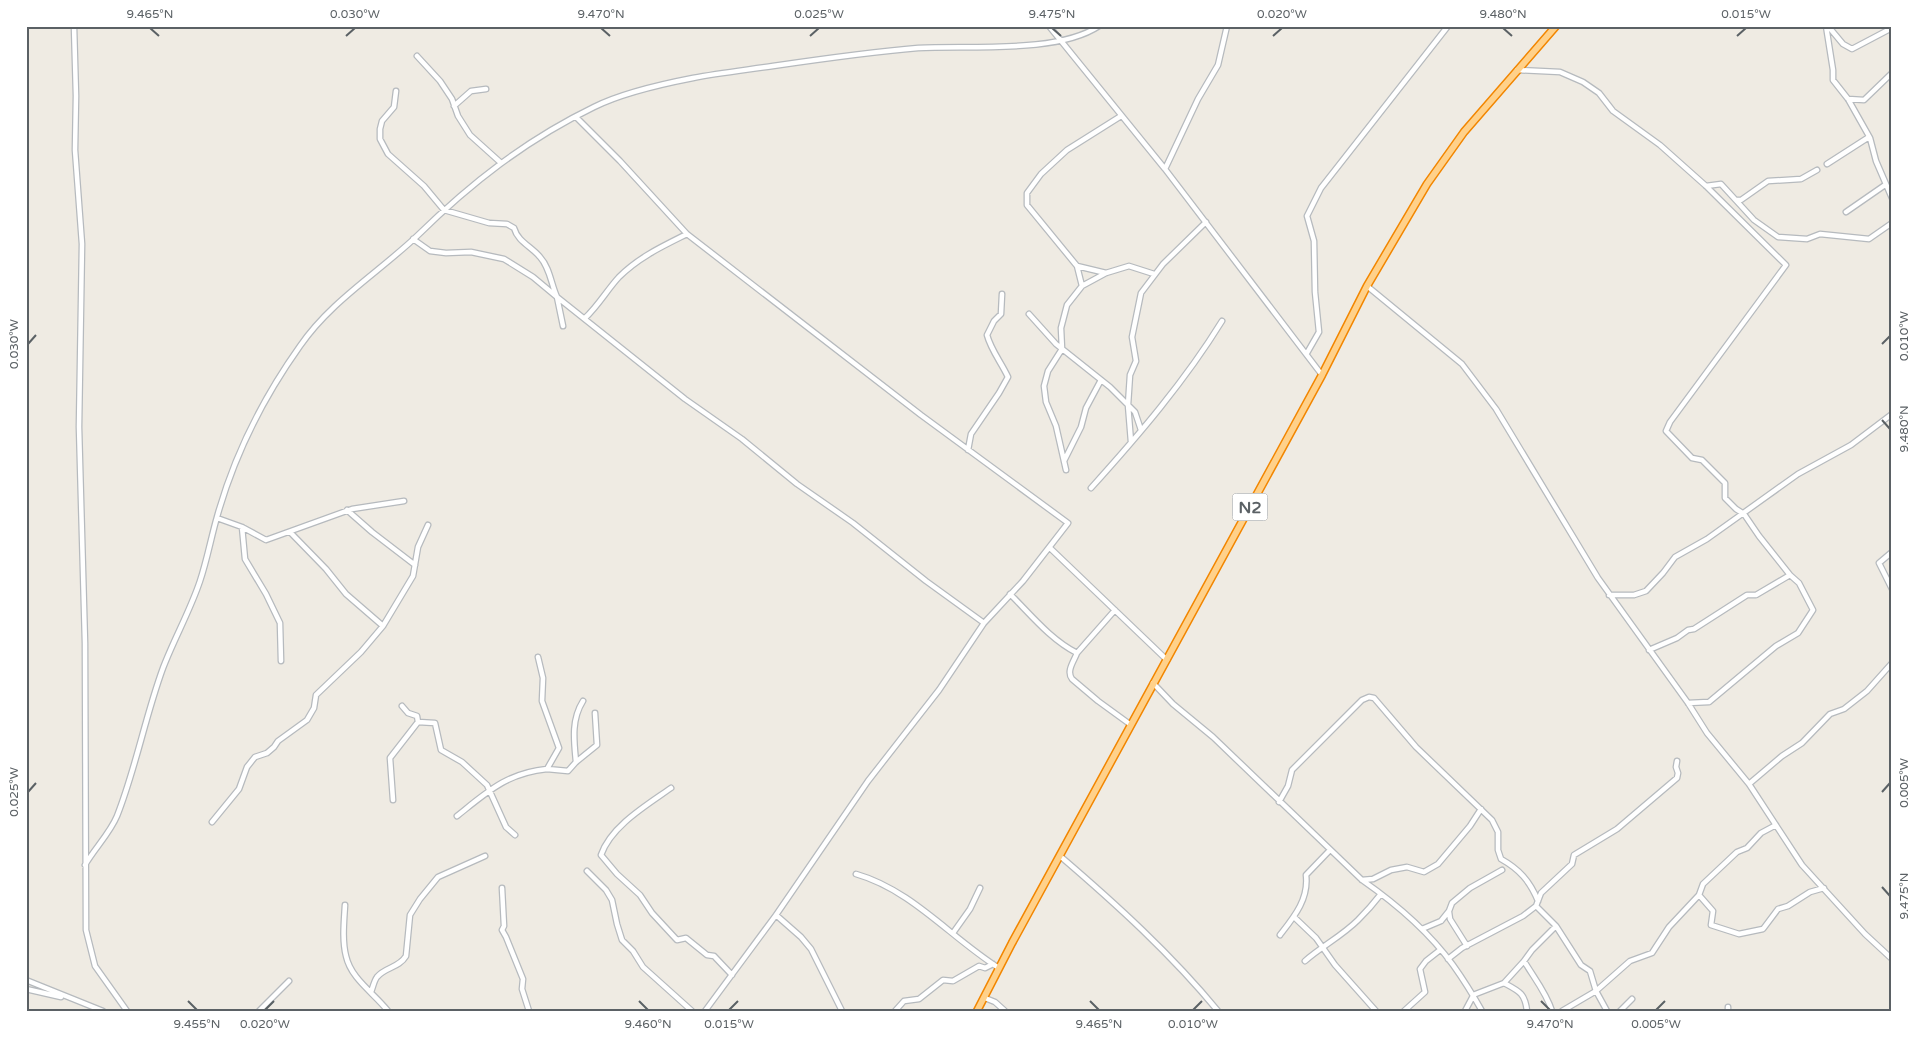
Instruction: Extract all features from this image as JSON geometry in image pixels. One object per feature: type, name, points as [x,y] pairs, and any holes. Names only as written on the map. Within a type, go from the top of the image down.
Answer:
[{"type":"highway","name":"N2","points":[[977,1011],[996,966],[1060,856],[1167,660],[1322,374],[1367,286],[1427,184],[1464,132],[1556,26]]},
{"type":"street","points":[[74,26],[75,150],[82,244],[79,427],[84,578],[86,930],[95,966],[127,1011]]},
{"type":"street","points":[[1049,26],[1166,169],[1322,374]]},
{"type":"street","points":[[85,865],[116,819],[162,669],[186,619],[199,584],[209,552],[216,518],[234,466],[248,433],[272,388],[299,346],[326,314],[500,162],[596,106],[691,78],[836,56],[920,48],[1016,46],[1060,41],[1093,30],[1099,26]]},
{"type":"street","points":[[1166,169],[1198,99],[1218,65],[1227,26]]},
{"type":"street","points":[[1307,353],[1319,332],[1315,292],[1314,241],[1306,216],[1321,188],[1448,26]]},
{"type":"street","points":[[1827,26],[1843,44],[1852,49],[1890,29]]},
{"type":"street","points":[[1827,26],[1833,80],[1848,100],[1869,137],[1885,185],[1892,198]]},
{"type":"street","points":[[417,56],[440,81],[470,135],[500,162]]},
{"type":"street","points":[[1517,70],[1560,72],[1583,82],[1599,93],[1614,111],[1660,145],[1706,186],[1786,265],[1670,422],[1666,431],[1692,458],[1702,460],[1725,483],[1725,498],[1744,514],[1790,575],[1799,583],[1813,610],[1798,633],[1776,646],[1709,702],[1688,703]]},
{"type":"street","points":[[1848,100],[1864,100],[1892,72]]},
{"type":"street","points":[[454,106],[471,91],[486,89]]},
{"type":"street","points":[[396,91],[394,107],[382,121],[380,139],[388,154],[424,186],[444,210],[489,224],[507,224],[514,228],[516,234],[525,244],[540,256],[548,270],[551,284],[557,297],[563,326]]},
{"type":"street","points":[[1082,286],[1077,266],[1027,205],[1027,193],[1041,174],[1066,150],[1121,116]]},
{"type":"street","points":[[576,117],[688,234],[968,450],[1068,523],[1050,548],[984,623],[939,690],[868,780],[776,915],[705,1011]]},
{"type":"street","points":[[1827,164],[1869,137]]},
{"type":"street","points":[[1736,200],[1742,200],[1768,181],[1801,179],[1817,170]]},
{"type":"street","points":[[1706,186],[1721,184],[1754,220],[1778,237],[1807,239],[1820,234],[1868,239],[1892,223]]},
{"type":"street","points":[[1846,212],[1885,185]]},
{"type":"street","points":[[1131,442],[1128,405],[1130,374],[1136,361],[1132,337],[1141,293],[1154,274],[1206,222]]},
{"type":"street","points":[[585,318],[620,276],[646,255],[688,234]]},
{"type":"street","points":[[413,239],[430,251],[446,253],[471,252],[504,259],[532,277],[686,399],[742,439],[797,484],[853,523],[926,581],[984,623]]},
{"type":"street","points":[[1077,266],[1106,273]]},
{"type":"street","points":[[1066,470],[1056,426],[1046,402],[1044,386],[1048,372],[1062,349],[1061,328],[1067,305],[1082,286],[1106,273],[1129,266],[1154,274]]},
{"type":"street","points":[[1367,286],[1462,364],[1496,409],[1609,595],[1748,784],[1802,865],[1865,934],[1892,959]]},
{"type":"street","points":[[968,450],[971,434],[1000,394],[1008,377],[990,346],[987,335],[994,320],[1001,314],[1002,294]]},
{"type":"street","points":[[1029,314],[1062,349],[1101,380],[1136,412],[1141,430]]},
{"type":"street","points":[[1091,488],[1141,430],[1200,356],[1222,320]]},
{"type":"street","points":[[1064,461],[1081,427],[1086,408],[1101,380]]},
{"type":"street","points":[[1609,595],[1634,595],[1646,590],[1663,573],[1675,557],[1707,539],[1798,474],[1851,445],[1892,414]]},
{"type":"street","points":[[216,518],[266,540],[347,510],[404,501]]},
{"type":"street","points":[[347,510],[415,565]]},
{"type":"street","points":[[212,822],[239,789],[247,767],[255,757],[267,753],[278,741],[307,720],[314,708],[316,695],[361,652],[383,626],[413,576],[418,547],[428,525]]},
{"type":"street","points":[[242,528],[245,559],[266,594],[280,623],[280,661]]},
{"type":"street","points":[[290,532],[316,558],[346,594],[383,626]]},
{"type":"street","points":[[1050,548],[1167,660]]},
{"type":"street","points":[[1892,552],[1879,563],[1892,589]]},
{"type":"street","points":[[1649,650],[1677,638],[1747,595],[1756,595],[1790,575]]},
{"type":"street","points":[[1010,594],[1054,638],[1077,653]]},
{"type":"street","points":[[1115,610],[1077,653],[1069,675],[1098,701],[1131,725]]},
{"type":"street","points":[[538,657],[543,678],[542,701],[559,748],[546,768]]},
{"type":"street","points":[[1748,784],[1782,756],[1802,743],[1830,714],[1844,709],[1867,690],[1892,663]]},
{"type":"street","points":[[1153,683],[1173,704],[1213,737],[1279,802],[1298,817],[1362,880],[1422,929],[1448,959],[1482,1011]]},
{"type":"street","points":[[1279,802],[1288,786],[1292,770],[1362,700],[1369,697],[1374,698],[1416,747],[1492,820],[1498,832],[1500,859],[1516,868],[1534,892],[1537,904],[1556,926],[1581,965],[1590,971],[1596,991],[1607,1011]]},
{"type":"street","points":[[576,762],[573,731],[579,708],[583,701]]},
{"type":"street","points":[[393,800],[390,758],[418,722],[417,716],[408,713],[402,706]]},
{"type":"street","points":[[457,816],[500,782],[528,770],[546,768],[568,770],[597,745],[595,713]]},
{"type":"street","points":[[418,722],[435,723],[441,750],[462,762],[487,785],[506,827],[516,835]]},
{"type":"street","points":[[1448,959],[1497,928],[1523,916],[1537,904],[1542,893],[1572,864],[1574,854],[1617,829],[1677,778],[1677,761]]},
{"type":"street","points":[[670,788],[642,807],[617,830],[603,847],[601,854],[617,874],[640,895],[670,934],[677,940],[686,938],[695,943],[707,955],[714,956],[732,974]]},
{"type":"street","points":[[1362,880],[1373,879],[1391,870],[1407,867],[1424,872],[1438,864],[1470,826],[1481,809]]},
{"type":"street","points":[[1562,1011],[1596,991],[1630,961],[1652,953],[1669,927],[1699,895],[1703,884],[1737,852],[1747,848],[1761,833],[1776,825]]},
{"type":"street","points":[[1280,935],[1294,918],[1307,886],[1306,875],[1330,850]]},
{"type":"street","points":[[371,992],[376,978],[382,972],[403,961],[406,956],[410,915],[432,884],[438,877],[484,856]]},
{"type":"street","points":[[1060,856],[1120,908],[1158,945],[1194,982],[1218,1011]]},
{"type":"street","points":[[1422,929],[1441,921],[1449,911],[1452,903],[1470,888],[1502,870]]},
{"type":"street","points":[[587,871],[606,890],[612,900],[622,940],[633,951],[643,967],[692,1011]]},
{"type":"street","points":[[856,874],[901,895],[964,944],[996,966]]},
{"type":"street","points":[[502,888],[504,926],[502,930],[522,980],[522,989],[529,1011]]},
{"type":"street","points":[[952,933],[970,909],[980,888]]},
{"type":"street","points":[[1699,895],[1713,911],[1711,925],[1739,934],[1763,929],[1778,909],[1788,906],[1810,892],[1824,888]]},
{"type":"street","points":[[1305,961],[1322,946],[1329,943],[1358,921],[1381,894]]},
{"type":"street","points":[[344,905],[346,956],[351,969],[388,1011]]},
{"type":"street","points":[[1449,911],[1450,919],[1467,946]]},
{"type":"street","points":[[776,915],[801,937],[811,949],[842,1011]]},
{"type":"street","points":[[1294,918],[1316,938],[1335,965],[1376,1011]]},
{"type":"street","points":[[1465,1011],[1473,996],[1504,983],[1532,950],[1556,926]]},
{"type":"street","points":[[1404,1011],[1425,992],[1420,969],[1426,961],[1440,950]]},
{"type":"street","points":[[1524,961],[1542,988],[1552,1011]]},
{"type":"street","points":[[895,1011],[904,1001],[919,999],[943,980],[952,981],[979,966],[985,968],[996,966]]},
{"type":"street","points":[[26,980],[103,1011]]},
{"type":"street","points":[[260,1011],[289,981]]},
{"type":"street","points":[[1504,983],[1519,991],[1526,999],[1527,1011]]},
{"type":"street","points":[[26,989],[70,998]]},
{"type":"street","points":[[984,998],[994,1002],[1005,1011]]},
{"type":"street","points":[[1620,1011],[1632,999]]}]
